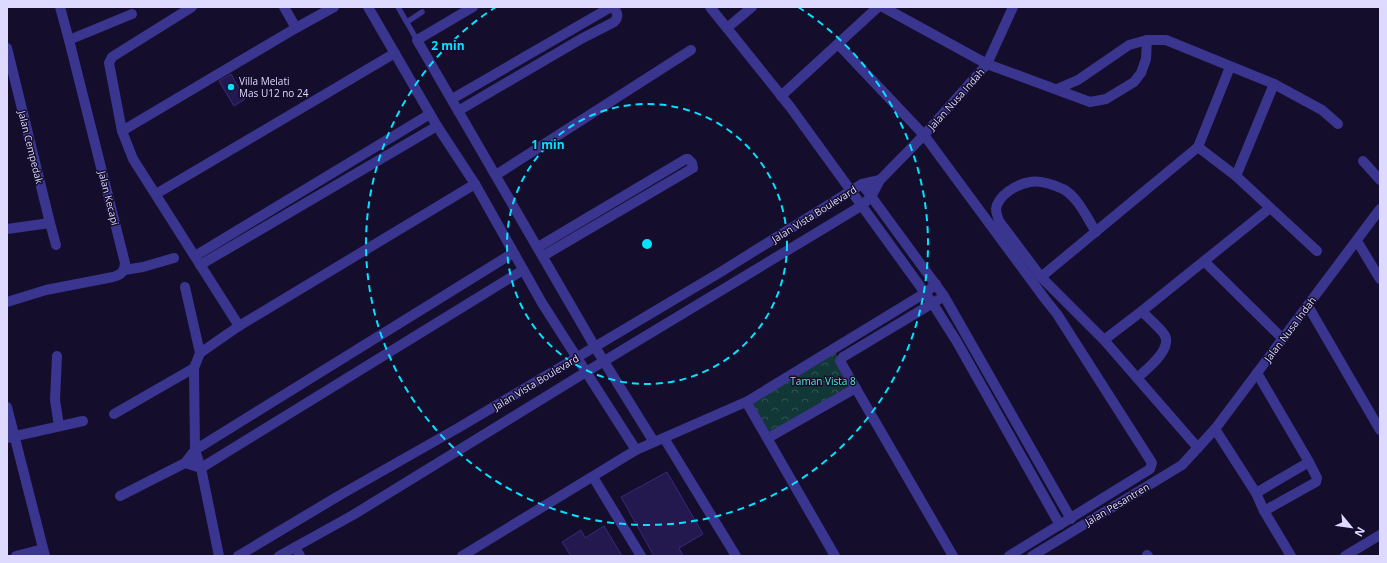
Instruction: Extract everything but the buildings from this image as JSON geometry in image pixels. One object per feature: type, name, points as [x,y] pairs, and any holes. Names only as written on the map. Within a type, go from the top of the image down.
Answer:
[{"type":"street","name":"Jalan Kecapi","points":[[60,7],[70,40],[125,263],[124,270]]},
{"type":"street","points":[[192,7],[112,57],[109,63],[122,131],[133,159],[239,326]]},
{"type":"street","points":[[284,7],[296,28]]},
{"type":"street","points":[[122,131],[334,7]]},
{"type":"street","points":[[368,7],[437,126],[475,184],[513,253],[576,358],[636,450]]},
{"type":"street","points":[[473,7],[417,40],[595,347],[654,442]]},
{"type":"street","points":[[452,99],[611,7],[615,9],[618,15],[614,22],[458,111]]},
{"type":"street","points":[[710,7],[781,96],[925,292],[960,349],[1060,525]]},
{"type":"street","points":[[727,28],[752,7]]},
{"type":"street","points":[[781,96],[878,7]]},
{"type":"street","points":[[882,7],[988,64],[1090,102],[1106,100],[1134,82],[1141,73],[1146,59],[1147,40]]},
{"type":"street","name":"Jalan Nusa Indah","points":[[880,180],[924,135],[988,64],[1013,7]]},
{"type":"street","points":[[70,40],[132,14]]},
{"type":"street","points":[[1057,89],[1078,80],[1129,45],[1147,40],[1166,40],[1274,84],[1322,110],[1338,124]]},
{"type":"street","points":[[838,44],[924,135],[1045,300],[1057,314],[1152,463],[1150,469],[1009,556]]},
{"type":"street","name":"Jalan Cempedak","points":[[7,48],[56,245]]},
{"type":"street","points":[[496,175],[691,50]]},
{"type":"street","points":[[156,194],[395,53]]},
{"type":"street","points":[[1041,277],[1198,147],[1230,66]]},
{"type":"street","points":[[1236,176],[1274,84]]},
{"type":"street","points":[[198,261],[430,114]]},
{"type":"street","points":[[198,261],[437,126]]},
{"type":"street","points":[[1198,147],[1236,176],[1318,251]]},
{"type":"street","points":[[686,159],[692,163],[693,168],[541,252],[686,159]]},
{"type":"street","points":[[1363,161],[1380,180]]},
{"type":"street","name":"Jalan Vista Boulevard","points":[[238,556],[595,347],[719,273],[862,184],[880,180]]},
{"type":"street","name":"Jalan Vista Boulevard","points":[[279,556],[298,551],[307,539],[352,515],[861,206],[871,197],[880,180]]},
{"type":"street","points":[[1096,232],[1073,196],[1063,189],[1047,184],[1030,182],[1011,189],[999,198],[996,210],[999,221],[1041,277],[1104,340],[1197,450]]},
{"type":"street","points":[[220,556],[201,468],[195,450],[194,368],[200,353],[239,326],[475,184]]},
{"type":"street","points":[[862,184],[944,296],[1071,519]]},
{"type":"street","points":[[1104,340],[1142,312],[1270,208]]},
{"type":"street","name":"Jalan Nusa Indah","points":[[1197,450],[1215,429],[1282,338],[1357,241],[1380,208]]},
{"type":"street","points":[[7,230],[50,223]]},
{"type":"street","points":[[1357,241],[1380,279]]},
{"type":"street","points":[[120,496],[185,463],[195,450],[513,253]]},
{"type":"street","points":[[7,302],[46,290],[114,277],[120,275],[124,270],[143,267],[174,258]]},
{"type":"street","points":[[1204,262],[1282,338]]},
{"type":"street","points":[[185,463],[201,468],[523,270]]},
{"type":"street","points":[[462,556],[636,450],[748,401],[936,284]]},
{"type":"street","points":[[184,287],[200,353]]},
{"type":"street","points":[[944,296],[840,359],[840,361],[953,556]]},
{"type":"street","points":[[1308,306],[1380,430]]},
{"type":"street","points":[[1137,378],[1160,355],[1167,345],[1164,334],[1142,312]]},
{"type":"street","points":[[408,318],[418,334]]},
{"type":"street","points":[[57,356],[55,400],[59,426]]},
{"type":"street","points":[[114,414],[194,368]]},
{"type":"street","points":[[1257,373],[1310,462],[1317,478],[1316,482],[1264,510]]},
{"type":"street","points":[[307,380],[316,396]]},
{"type":"street","points":[[768,438],[856,388]]},
{"type":"street","points":[[748,401],[748,405],[835,556]]},
{"type":"street","points":[[7,407],[11,437],[44,552],[16,556]]},
{"type":"street","points":[[11,437],[83,421]]},
{"type":"street","points":[[1215,429],[1256,493],[1264,510],[1291,556]]},
{"type":"street","points":[[664,438],[736,556]]},
{"type":"street","name":"Jalan Pesantren","points":[[1032,556],[1182,465],[1197,450]]},
{"type":"street","points":[[1256,493],[1310,462]]},
{"type":"street","points":[[593,477],[641,556]]},
{"type":"street","points":[[1345,556],[1380,535]]},
{"type":"lane","points":[[401,8],[406,22],[417,40]]},
{"type":"lane","points":[[406,22],[422,12]]},
{"type":"green space","name":"Taman Vista 8","points":[[833,349],[856,388],[768,438],[748,401]]},
{"type":"place","name":"Villa Melati Mas U12 no 24","points":[[231,87]]}]
